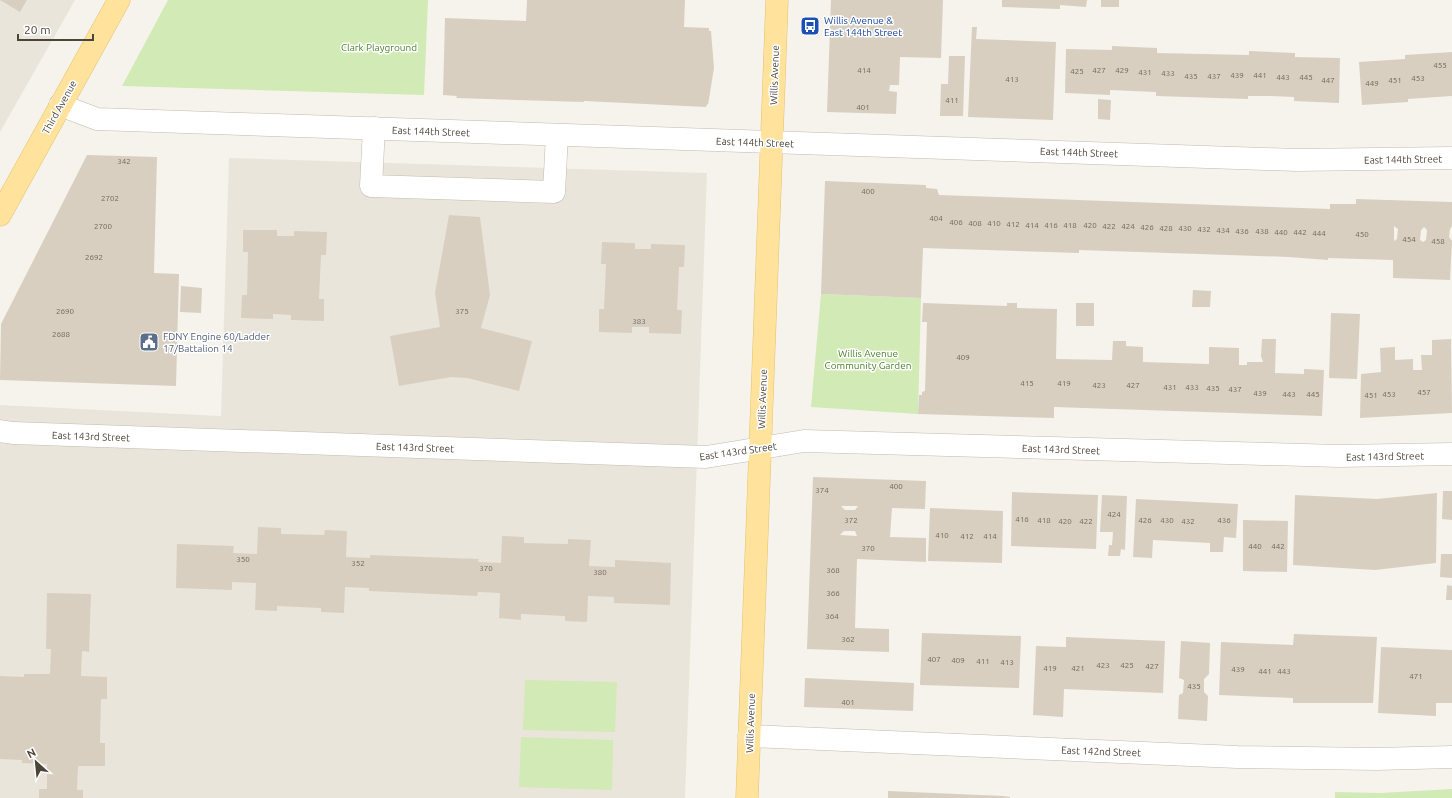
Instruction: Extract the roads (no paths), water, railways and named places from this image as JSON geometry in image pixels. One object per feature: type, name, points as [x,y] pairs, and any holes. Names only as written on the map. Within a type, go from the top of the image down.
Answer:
[{"type":"main road","name":"Third Avenue","points":[[0,215],[119,0]]},
{"type":"main road","name":"Willis Avenue","points":[[747,798],[777,0]]},
{"type":"street","name":"East 144th Street","points":[[60,105],[97,119],[1296,160],[1452,158]]},
{"type":"street","points":[[374,128],[371,186],[554,192],[557,135]]},
{"type":"street","name":"East 143rd Street","points":[[0,431],[29,434],[706,457],[804,441],[1339,456],[1452,454]]},
{"type":"street","name":"East 142nd Street","points":[[750,736],[1237,757],[1377,759],[1452,757]]},
{"type":"place","name":"Willis Avenue & East 144th Street","points":[[810,26]]},
{"type":"place","name":"FDNY Engine 60/Ladder 17/Battalion 14","points":[[149,342]]},
{"type":"park label","name":"Clark Playground","points":[[379,47]]},
{"type":"park label","name":"Willis Avenue Community Garden","points":[[868,358]]}]
